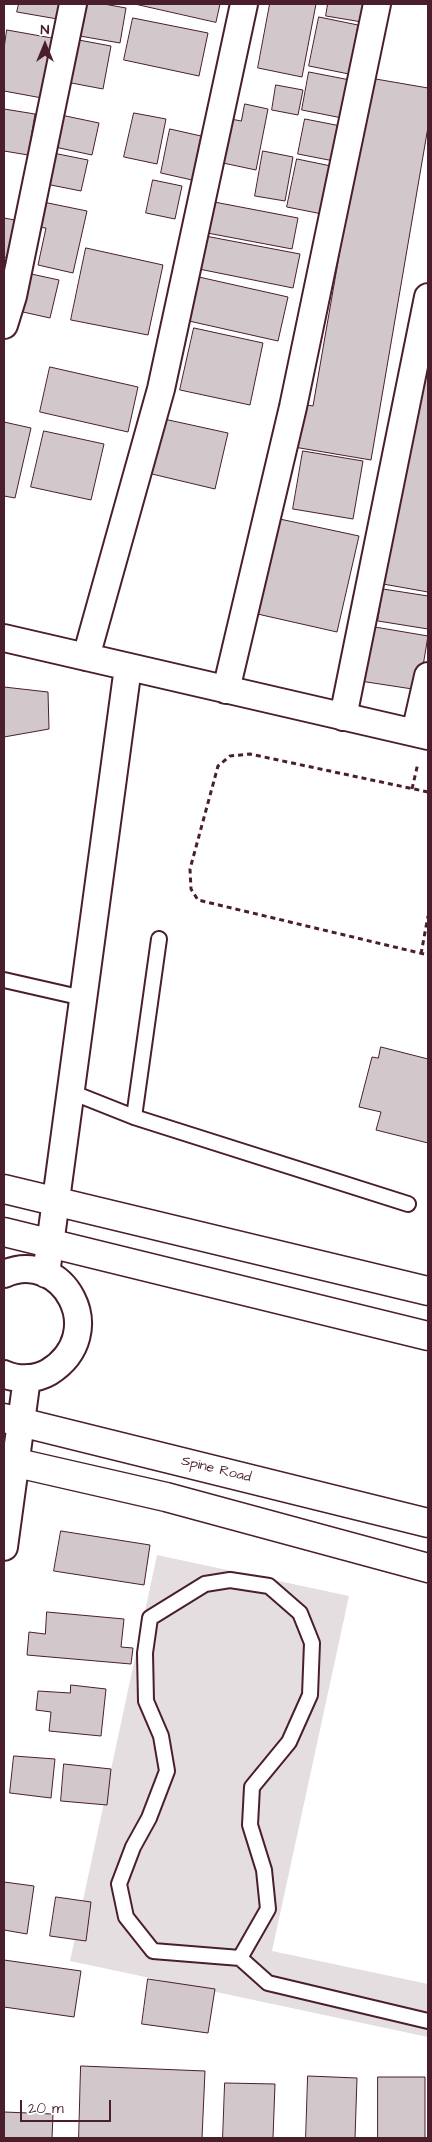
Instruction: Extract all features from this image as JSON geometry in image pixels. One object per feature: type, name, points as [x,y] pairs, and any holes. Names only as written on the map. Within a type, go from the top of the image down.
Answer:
[{"type":"street","points":[[4,325],[13,296],[73,4]]},
{"type":"street","points":[[86,657],[161,389],[244,4]]},
{"type":"street","points":[[226,690],[293,407],[377,4]]},
{"type":"street","points":[[343,717],[428,297]]},
{"type":"street","points":[[4,638],[422,735],[428,676]]},
{"type":"street","points":[[46,1274],[128,667]]},
{"type":"street","points":[[4,1189],[428,1290]]},
{"type":"street","points":[[4,1232],[428,1336]]},
{"type":"street","points":[[4,1274],[11,1271],[29,1270],[46,1274],[62,1284],[73,1299],[78,1316],[78,1334],[72,1351],[60,1365],[44,1375],[15,1376],[4,1547]]},
{"type":"street","name":"Spine Road","points":[[12,1420],[428,1523]]},
{"type":"street","points":[[10,1461],[166,1497],[428,1568]]},
{"type":"lane","points":[[134,1117],[159,939]]},
{"type":"lane","points":[[4,980],[83,998]]},
{"type":"lane","points":[[71,1092],[134,1117],[408,1204]]},
{"type":"lane","points":[[240,1958],[268,1909],[264,1870],[250,1826],[252,1787],[289,1742],[310,1695],[312,1642],[300,1613],[269,1586],[230,1580],[205,1584],[150,1618],[145,1653],[146,1701],[161,1736],[167,1771],[149,1818],[133,1847],[119,1884],[126,1917],[154,1952],[240,1958],[268,1983],[428,2022]]},
{"type":"path","points":[[428,792],[250,754],[230,756],[218,766],[190,869],[191,889],[198,900],[428,956]]},
{"type":"path","points":[[421,954],[428,916]]},
{"type":"shaded area","points":[[157,1555],[349,1596],[272,1951],[428,1984],[428,2037],[70,1961]]},
{"type":"building","points":[[19,4],[72,4],[69,21],[17,12]]},
{"type":"building","points":[[80,4],[104,4],[126,8],[120,43],[74,35]]},
{"type":"building","points":[[135,4],[220,4],[216,22]]},
{"type":"building","points":[[270,4],[316,4],[302,77],[258,68]]},
{"type":"building","points":[[328,4],[365,4],[362,22],[326,16]]},
{"type":"building","points":[[319,17],[358,25],[349,74],[309,66]]},
{"type":"building","points":[[133,18],[208,33],[199,76],[124,60]]},
{"type":"building","points":[[7,30],[52,38],[42,98],[4,91],[4,49]]},
{"type":"building","points":[[68,38],[111,46],[103,89],[61,81]]},
{"type":"building","points":[[309,72],[350,80],[342,118],[302,110]]},
{"type":"building","points":[[364,77],[428,88],[428,127],[371,460],[288,446],[295,403],[313,406],[348,204]]},
{"type":"building","points":[[276,85],[303,90],[298,115],[272,110]]},
{"type":"building","points":[[245,104],[268,109],[256,170],[223,163],[231,119],[241,121]]},
{"type":"building","points":[[4,109],[35,114],[28,155],[4,151]]},
{"type":"building","points":[[134,113],[166,119],[157,164],[124,157]]},
{"type":"building","points":[[61,115],[99,123],[92,155],[55,147]]},
{"type":"building","points":[[305,119],[351,128],[344,163],[298,154]]},
{"type":"building","points":[[170,129],[201,136],[192,180],[161,173]]},
{"type":"building","points":[[263,151],[293,157],[285,201],[255,196]]},
{"type":"building","points":[[53,153],[88,160],[81,191],[46,184]]},
{"type":"building","points":[[297,159],[331,166],[322,214],[287,207]]},
{"type":"building","points":[[153,180],[182,186],[175,219],[146,213]]},
{"type":"building","points":[[209,201],[298,218],[292,249],[202,232]]},
{"type":"building","points":[[43,202],[87,211],[73,273],[38,265],[46,228],[37,227]]},
{"type":"building","points":[[4,218],[15,220],[8,258],[4,257]]},
{"type":"building","points":[[200,235],[300,254],[293,288],[194,268]]},
{"type":"building","points":[[86,248],[163,265],[148,335],[71,320]]},
{"type":"building","points":[[22,272],[59,280],[50,318],[14,310]]},
{"type":"building","points":[[190,275],[288,297],[278,341],[180,319]]},
{"type":"building","points":[[194,328],[263,343],[250,405],[180,390]]},
{"type":"building","points":[[50,367],[138,387],[128,432],[40,412]]},
{"type":"building","points":[[419,376],[428,378],[428,592],[383,584]]},
{"type":"building","points":[[164,419],[228,433],[215,489],[152,474]]},
{"type":"building","points":[[4,422],[31,428],[15,498],[4,496]]},
{"type":"building","points":[[44,431],[104,444],[91,500],[31,487]]},
{"type":"building","points":[[303,451],[363,461],[353,519],[293,509]]},
{"type":"building","points":[[275,518],[359,536],[337,632],[253,613]]},
{"type":"building","points":[[383,589],[428,596],[428,629],[378,621]]},
{"type":"building","points":[[369,626],[428,636],[419,690],[360,681]]},
{"type":"building","points":[[4,687],[48,692],[49,729],[4,737]]},
{"type":"building","points":[[381,1047],[428,1059],[428,1143],[376,1130],[381,1112],[359,1107],[372,1057],[378,1058]]},
{"type":"building","points":[[61,1531],[150,1545],[144,1585],[54,1571]]},
{"type":"building","points":[[47,1612],[124,1619],[121,1647],[133,1648],[131,1664],[27,1655],[29,1632],[45,1634]]},
{"type":"building","points":[[71,1685],[106,1689],[101,1736],[49,1731],[51,1712],[36,1710],[38,1691],[70,1693]]},
{"type":"building","points":[[14,1756],[55,1759],[51,1798],[10,1793]]},
{"type":"building","points":[[64,1764],[111,1769],[107,1805],[61,1801]]},
{"type":"building","points":[[4,1882],[34,1886],[27,1934],[4,1930]]},
{"type":"building","points":[[56,1897],[91,1902],[86,1941],[50,1936]]},
{"type":"building","points":[[4,1960],[81,1971],[74,2017],[4,2007]]},
{"type":"building","points":[[148,1979],[215,1989],[208,2033],[142,2024]]},
{"type":"building","points":[[81,2066],[205,2071],[202,2138],[79,2138]]},
{"type":"building","points":[[308,2076],[357,2078],[355,2138],[306,2138]]},
{"type":"building","points":[[378,2077],[425,2077],[425,2138],[378,2138]]},
{"type":"building","points":[[225,2083],[275,2084],[273,2138],[223,2138]]},
{"type":"building","points":[[4,2112],[53,2114],[52,2138],[4,2138]]}]
